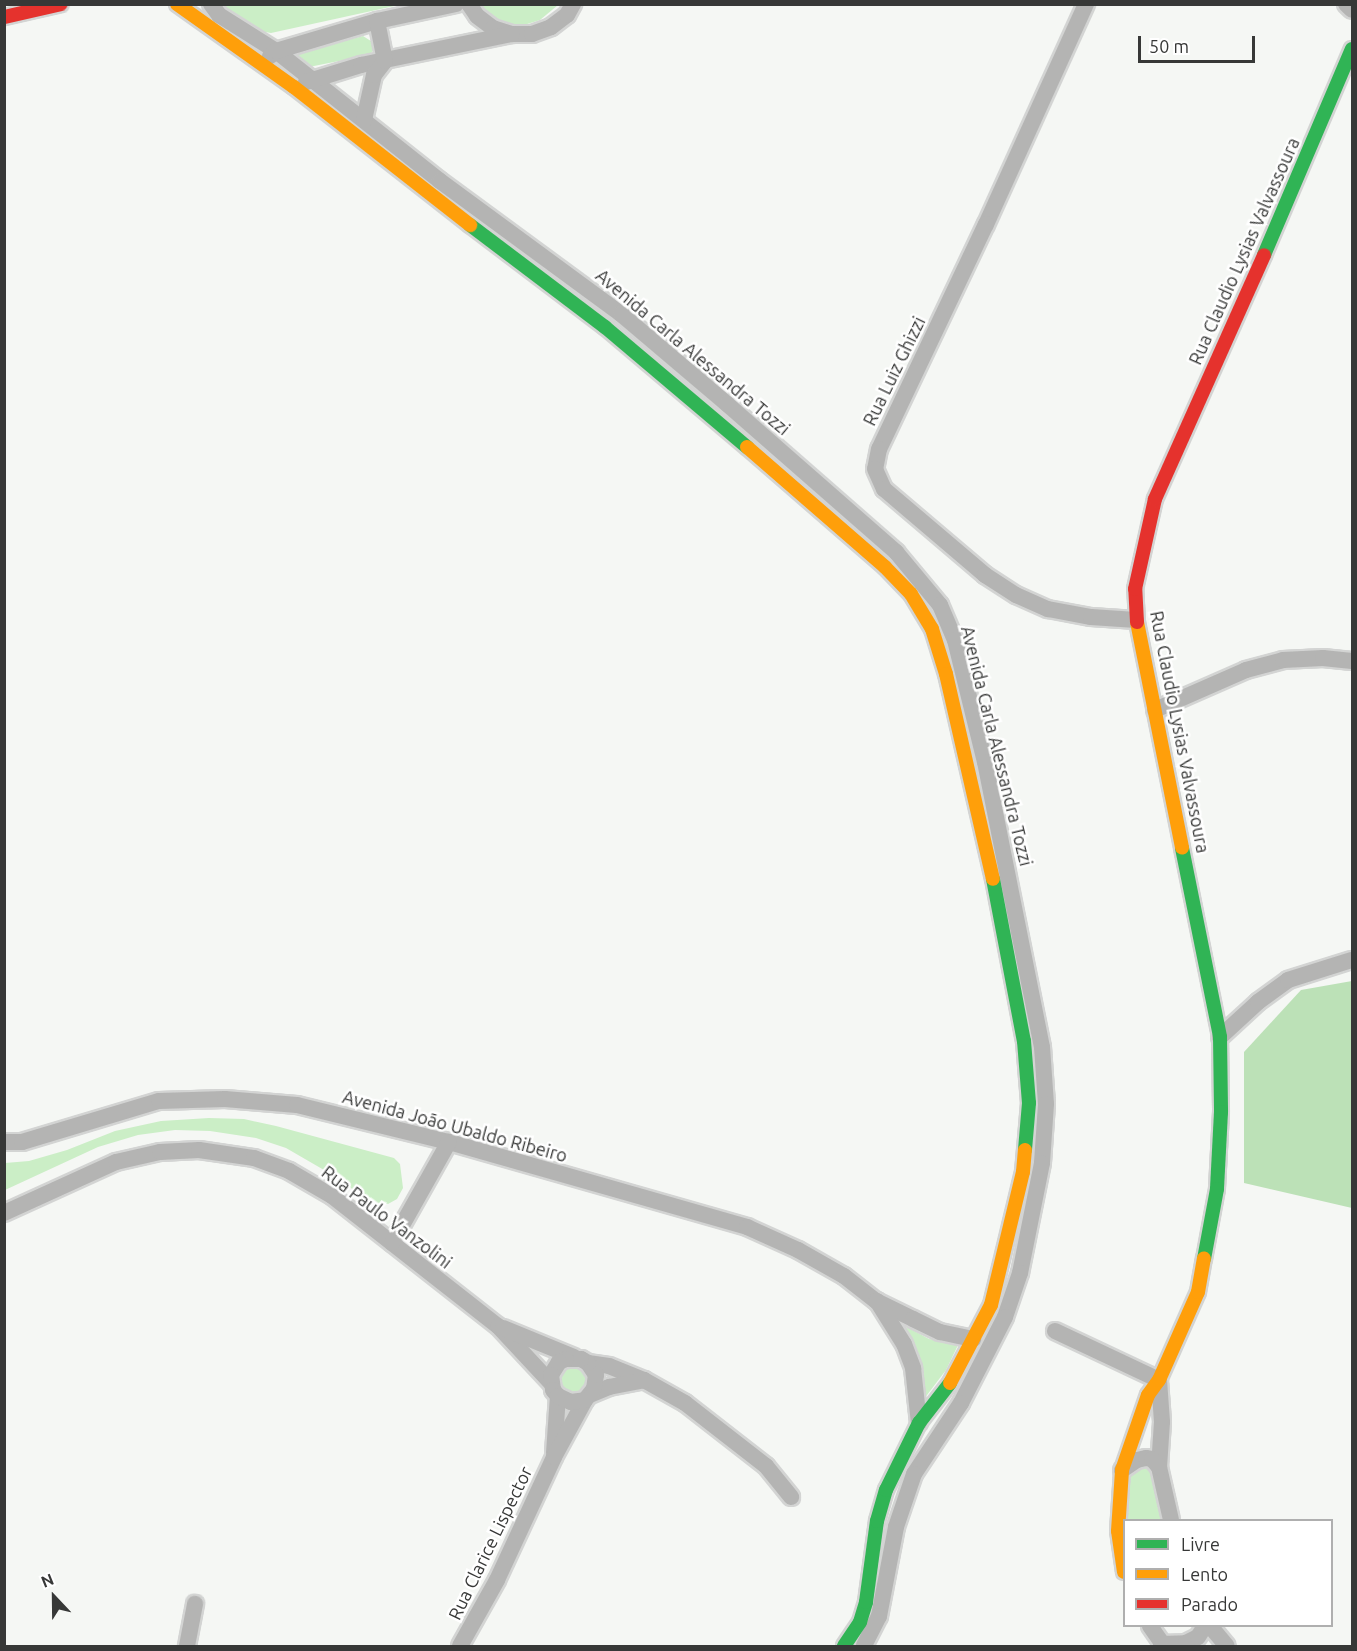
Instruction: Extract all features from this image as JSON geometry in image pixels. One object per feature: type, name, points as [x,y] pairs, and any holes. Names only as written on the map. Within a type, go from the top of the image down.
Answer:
[{"type":"street","points":[[177,4],[214,16]]},
{"type":"street","points":[[262,64],[276,51],[377,21],[456,4]]},
{"type":"street","points":[[469,4],[477,16],[493,28],[512,34]]},
{"type":"street","points":[[294,87],[312,79],[385,61],[512,34],[532,34],[551,27],[567,15],[573,4]]},
{"type":"street","name":"Rua Luiz Ghizzi","points":[[1086,4],[986,224],[879,449],[875,469],[884,489],[985,575],[1016,595],[1048,609],[1091,617],[1136,620]]},
{"type":"street","points":[[4,17],[54,6]]},
{"type":"street","name":"Avenida Carla Alessandra Tozzi","points":[[214,16],[276,51],[440,181],[621,314],[853,512],[920,578],[940,605],[955,640],[985,762],[1042,1047],[1046,1104],[1042,1163],[1020,1273],[1005,1317],[961,1403],[914,1474],[896,1527],[879,1616],[864,1647]]},
{"type":"street","name":"Avenida Carla Alessandra Tozzi","points":[[214,16],[262,64],[604,327],[710,414],[885,567],[911,594],[932,630],[946,674],[992,874],[1024,1041],[1029,1103],[1023,1172],[991,1305],[946,1391],[919,1423],[886,1490],[877,1521],[866,1602],[860,1622],[844,1647]]},
{"type":"street","points":[[364,120],[374,75],[385,61],[377,21]]},
{"type":"street","name":"Rua Claudio Lysias Valvassoura","points":[[1123,1560],[1118,1531],[1122,1470],[1148,1395],[1159,1380],[1198,1292],[1217,1189],[1221,1112],[1220,1037],[1136,620],[1135,589],[1143,544],[1155,500],[1353,49]]},
{"type":"street","points":[[1155,710],[1246,670],[1283,660],[1323,658],[1353,661]]},
{"type":"street","points":[[1220,1037],[1258,1002],[1288,980],[1353,960]]},
{"type":"street","name":"Avenida João Ubaldo Ribeiro","points":[[4,1142],[21,1142],[159,1101],[225,1099],[297,1105],[449,1142],[747,1227],[807,1255],[844,1276],[876,1301],[940,1332],[973,1339]]},
{"type":"street","points":[[392,1243],[449,1142]]},
{"type":"street","name":"Rua Paulo Vanzolini","points":[[4,1214],[116,1162],[160,1152],[199,1150],[254,1158],[288,1171],[332,1196],[498,1326],[554,1390]]},
{"type":"street","name":"Avenida João Ubaldo Ribeiro","points":[[876,1301],[904,1344],[913,1368],[919,1423]]},
{"type":"street","name":"Rua Paulo Vanzolini","points":[[498,1326],[581,1360],[609,1366],[644,1380],[685,1403],[766,1466],[791,1497]]},
{"type":"street","points":[[1055,1331],[1159,1380]]},
{"type":"street","points":[[587,1397],[594,1389],[596,1374],[581,1360],[559,1362],[551,1375],[554,1390],[571,1402],[644,1380]]},
{"type":"street","name":"Rua Claudio Lysias Valvassoura","points":[[1159,1380],[1162,1422],[1159,1467],[1171,1519]]},
{"type":"street","name":"Rua Clarice Lispector","points":[[554,1390],[554,1457]]},
{"type":"street","name":"Rua Clarice Lispector","points":[[460,1647],[497,1580],[554,1457],[587,1397]]},
{"type":"street","points":[[1122,1470],[1146,1458],[1152,1459],[1159,1467]]},
{"type":"street","points":[[187,1647],[195,1604]]},
{"type":"street","points":[[1151,1627],[1162,1645],[1186,1643],[1198,1637],[1204,1627]]},
{"type":"street","points":[[1211,1627],[1227,1647]]},
{"type":"green space","points":[[221,5],[399,5],[271,33],[260,31]]},
{"type":"green space","points":[[478,5],[558,5],[540,20],[524,25],[507,24],[491,18]]},
{"type":"green space","points":[[363,36],[374,43],[374,50],[369,55],[309,67],[292,54]]},
{"type":"green space","points":[[1352,981],[1352,1208],[1244,1183],[1244,1052],[1301,990]]},
{"type":"green space","points":[[209,1118],[244,1119],[394,1158],[400,1164],[403,1188],[397,1199],[388,1204],[368,1203],[343,1181],[286,1148],[256,1138],[210,1131],[175,1130],[138,1135],[98,1147],[5,1190],[5,1163],[29,1161],[67,1150],[115,1131],[161,1121]]},
{"type":"green space","points":[[907,1327],[929,1339],[959,1343],[946,1370],[924,1399],[919,1359],[904,1330]]},
{"type":"green space","points":[[575,1365],[581,1366],[589,1374],[589,1386],[581,1394],[575,1395],[569,1394],[561,1386],[560,1380],[561,1374],[569,1366]]},
{"type":"green space","points":[[1151,1463],[1164,1519],[1124,1519],[1132,1467]]},
{"type":"traffic: fast","points":[[1264,255],[1352,49]]},
{"type":"traffic: fast","points":[[470,225],[605,327],[747,447]]},
{"type":"traffic: fast","points":[[1182,848],[1220,1037],[1221,1112],[1217,1189],[1204,1259]]},
{"type":"traffic: fast","points":[[993,879],[1024,1041],[1029,1103],[1025,1150]]},
{"type":"traffic: fast","points":[[844,1646],[860,1622],[866,1602],[877,1521],[886,1490],[919,1423],[950,1383]]},
{"type":"traffic: slow","points":[[177,4],[294,87],[470,225]]},
{"type":"traffic: slow","points":[[747,447],[885,567],[911,594],[932,629],[946,674],[993,879]]},
{"type":"traffic: slow","points":[[1137,622],[1182,848]]},
{"type":"traffic: slow","points":[[950,1383],[991,1305],[1023,1172],[1025,1150]]},
{"type":"traffic: slow","points":[[1123,1565],[1118,1531],[1122,1470],[1148,1395],[1159,1380],[1198,1292],[1204,1259]]},
{"type":"traffic: jam","points":[[4,17],[61,4]]},
{"type":"traffic: jam","points":[[1137,622],[1135,589],[1155,499],[1264,255]]}]
